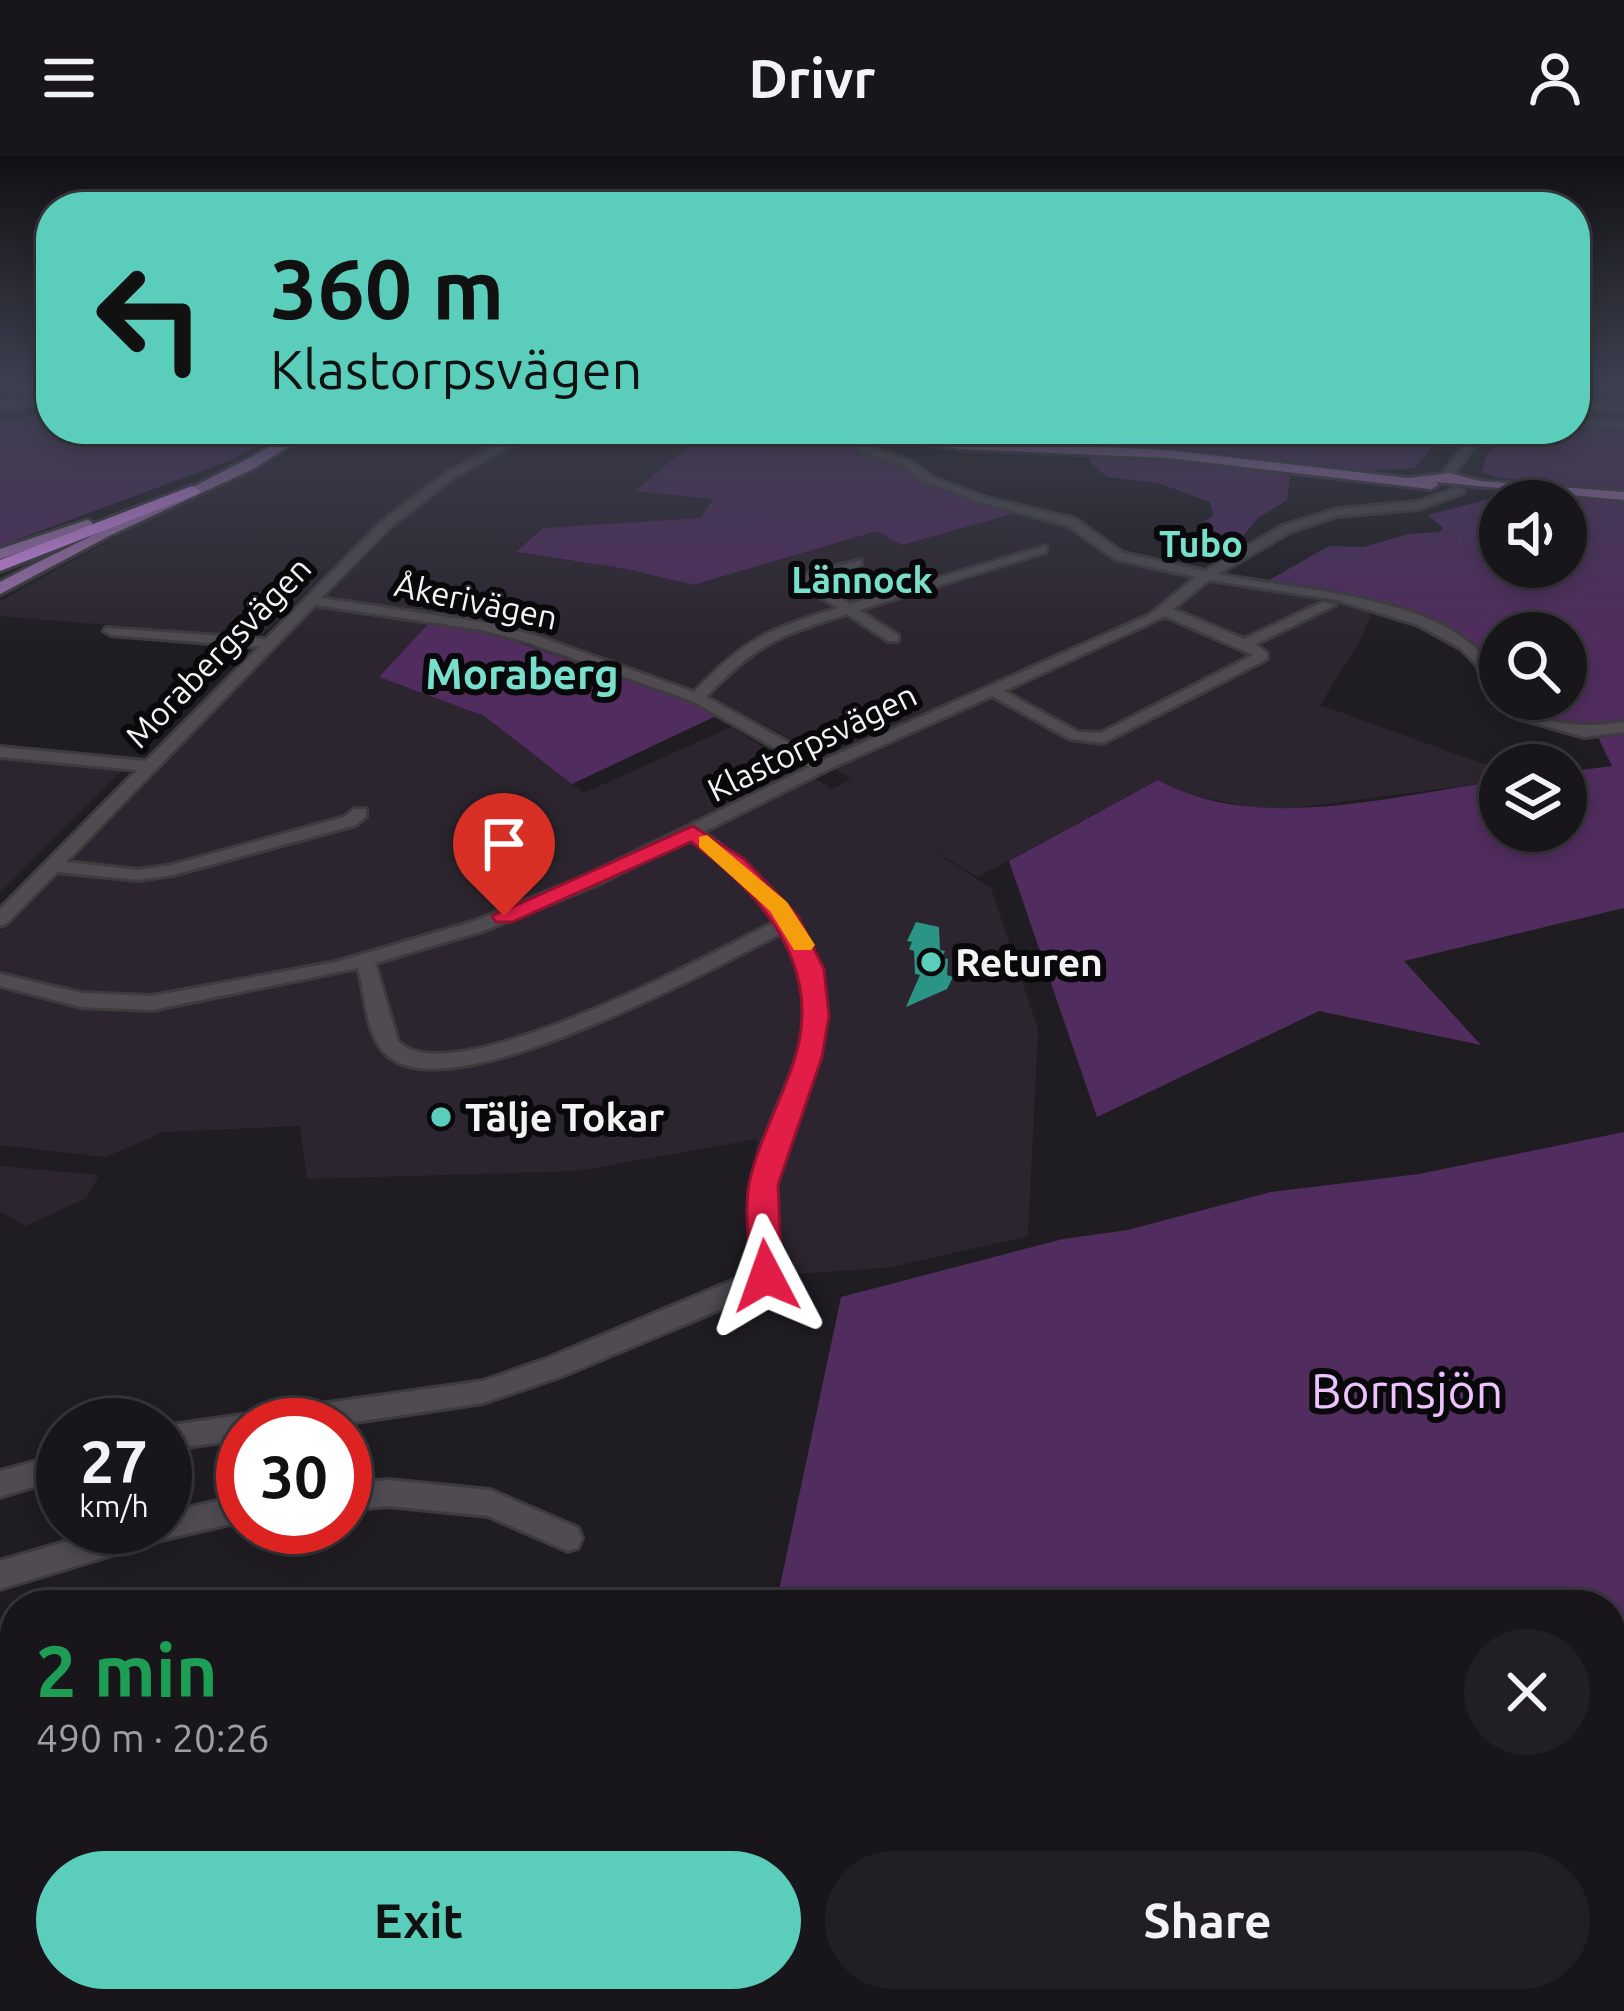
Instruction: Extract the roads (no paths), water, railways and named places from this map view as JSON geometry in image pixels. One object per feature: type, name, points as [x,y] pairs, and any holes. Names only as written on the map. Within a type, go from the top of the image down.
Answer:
[{"type":"highway","points":[[0,559],[191,490]]},
{"type":"highway","points":[[0,559],[36,544]]},
{"type":"main road","points":[[36,544],[220,471]]},
{"type":"main road","points":[[0,589],[235,471]]},
{"type":"main road","points":[[1327,471],[1624,496]]},
{"type":"street","name":"Morabergsvägen","points":[[0,920],[309,600],[412,502],[458,471]]},
{"type":"street","points":[[916,471],[983,500],[1071,522],[1119,556],[1206,576],[1340,596],[1423,622],[1465,645],[1484,664],[1494,695],[1522,716],[1584,732],[1624,727]]},
{"type":"street","points":[[1440,482],[1449,471]]},
{"type":"street","points":[[1440,482],[1465,486]]},
{"type":"street","name":"Klastorpsvägen","points":[[0,980],[51,994],[152,1003],[365,961],[529,908],[693,833],[821,767],[1165,611],[1206,576],[1304,521],[1440,482]]},
{"type":"street","points":[[697,698],[736,656],[778,631],[1042,549]]},
{"type":"street","points":[[856,563],[811,577],[809,584],[893,638]]},
{"type":"street","name":"Åkerivägen","points":[[309,600],[483,626],[697,698],[821,767]]},
{"type":"street","points":[[1244,644],[1328,604]]},
{"type":"street","points":[[994,691],[1075,736],[1103,738],[1262,656],[1165,611]]},
{"type":"street","points":[[111,631],[267,643]]},
{"type":"street","points":[[0,752],[148,766]]},
{"type":"street","points":[[50,866],[138,874],[172,870],[350,821],[361,813]]},
{"type":"street","points":[[192,1434],[483,1392],[756,1285],[768,1269],[762,1226],[764,1185],[809,1057],[816,1016],[812,969],[789,922],[736,864],[693,833]]},
{"type":"street","name":"Morabergsvägen","points":[[0,910],[20,897]]},
{"type":"street","points":[[365,961],[389,1046],[404,1059],[443,1065],[481,1060],[534,1042],[789,922]]},
{"type":"street","name":"Klastorpsvägen","points":[[0,968],[51,994]]},
{"type":"street","points":[[0,1484],[36,1474]]},
{"type":"street","points":[[372,1494],[490,1503],[568,1538]]},
{"type":"street","points":[[0,1576],[74,1554]]},
{"type":"place","name":"Returen","points":[[931,962]]},
{"type":"place","name":"Tälje Tokar","points":[[441,1117]]},
{"type":"district","name":"Tubo","points":[[1201,544]]},
{"type":"district","name":"Lännock","points":[[862,580]]},
{"type":"district","name":"Moraberg","points":[[522,674]]},
{"type":"park label","name":"Bornsjön","points":[[1407,1391]]}]
